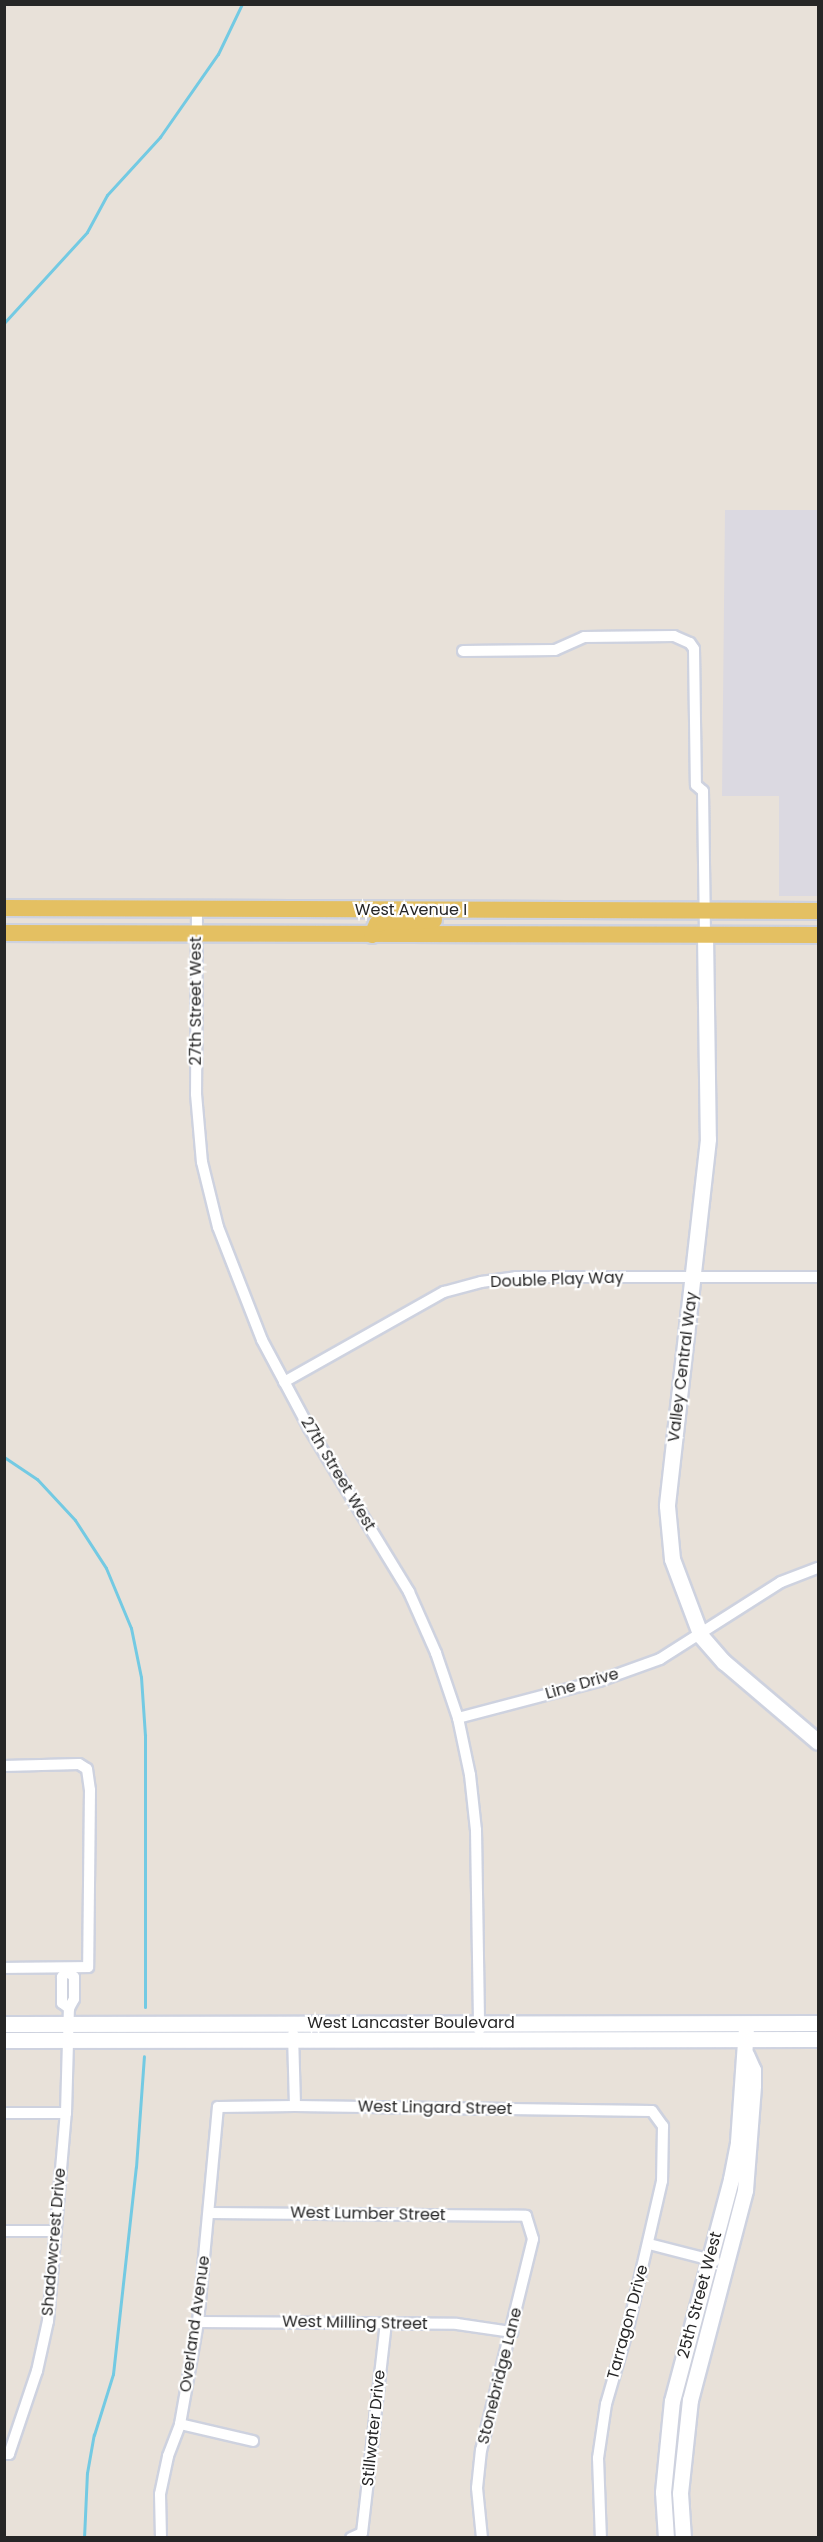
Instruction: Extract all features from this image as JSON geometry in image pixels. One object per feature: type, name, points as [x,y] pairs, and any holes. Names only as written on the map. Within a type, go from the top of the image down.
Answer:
[{"type":"main road","name":"West Avenue I","points":[[4,908],[819,911]]},
{"type":"main road","points":[[372,935],[377,924],[440,920],[456,910]]},
{"type":"main road","name":"West Avenue I","points":[[4,933],[819,935]]},
{"type":"street","points":[[463,651],[555,650],[584,637],[674,636],[690,643],[694,649],[696,785],[703,791],[705,934]]},
{"type":"street","name":"27th Street West","points":[[196,909],[196,1094],[202,1162],[233,1271],[262,1340],[284,1382],[409,1592],[436,1653],[458,1718],[470,1775],[476,1830],[479,2039]]},
{"type":"street","name":"Valley Central Way","points":[[705,934],[708,1139],[667,1506],[672,1560],[701,1636],[732,1669],[819,1742]]},
{"type":"street","name":"Double Play Way","points":[[284,1382],[444,1292],[481,1282],[516,1277],[819,1278]]},
{"type":"street","name":"Line Drive","points":[[458,1718],[599,1681],[660,1659],[701,1636],[781,1582],[819,1568]]},
{"type":"street","points":[[4,1766],[79,1764],[87,1769],[90,1790],[88,1967],[4,1968]]},
{"type":"street","name":"Shadowcrest Drive","points":[[7,2454],[37,2371],[48,2321],[66,2113],[69,2008],[74,1999],[74,1977],[67,1969]]},
{"type":"street","name":"West Lancaster Boulevard","points":[[4,2025],[68,2032],[293,2031],[479,2023],[746,2039],[819,2023]]},
{"type":"street","points":[[293,2031],[295,2106]]},
{"type":"street","name":"West Lancaster Boulevard","points":[[293,2031],[479,2039],[819,2039]]},
{"type":"street","name":"West Lancaster Boulevard","points":[[4,2040],[68,2032]]},
{"type":"street","name":"25th Street West","points":[[666,2538],[663,2492],[672,2401],[738,2142],[746,2039]]},
{"type":"street","name":"25th Street West","points":[[683,2538],[683,2443],[690,2400],[745,2190],[750,2143],[753,2070],[746,2039]]},
{"type":"street","name":"West Lingard Street","points":[[218,2107],[652,2111]]},
{"type":"street","name":"Overland Avenue","points":[[161,2538],[160,2494],[168,2456],[180,2424],[198,2322],[218,2107]]},
{"type":"street","name":"Tarragon Drive","points":[[601,2538],[598,2458],[606,2404],[649,2244],[662,2181],[663,2126],[652,2111]]},
{"type":"street","points":[[4,2113],[66,2113]]},
{"type":"street","name":"West Lumber Street","points":[[210,2212],[525,2216]]},
{"type":"street","name":"Stonebridge Lane","points":[[482,2538],[477,2488],[481,2450],[512,2332],[532,2239],[525,2216]]},
{"type":"street","points":[[4,2231],[55,2231]]},
{"type":"street","points":[[649,2244],[725,2264]]},
{"type":"street","name":"West Milling Street","points":[[198,2322],[457,2324],[512,2332]]},
{"type":"street","name":"Stillwater Drive","points":[[351,2538],[362,2533],[386,2323]]},
{"type":"street","points":[[180,2424],[253,2440]]},
{"type":"shaded area","points":[[725,510],[818,510],[818,896],[779,896],[779,796],[722,796]]},
{"type":"waterway","points":[[4,323],[87,232],[107,195],[160,137],[218,54],[242,4]]},
{"type":"waterway","points":[[4,1457],[37,1479],[75,1520],[106,1568],[131,1628],[141,1677],[145,1735],[145,2007]]},
{"type":"waterway","points":[[84,2538],[87,2473],[94,2435],[113,2374],[136,2167],[144,2056]]}]
